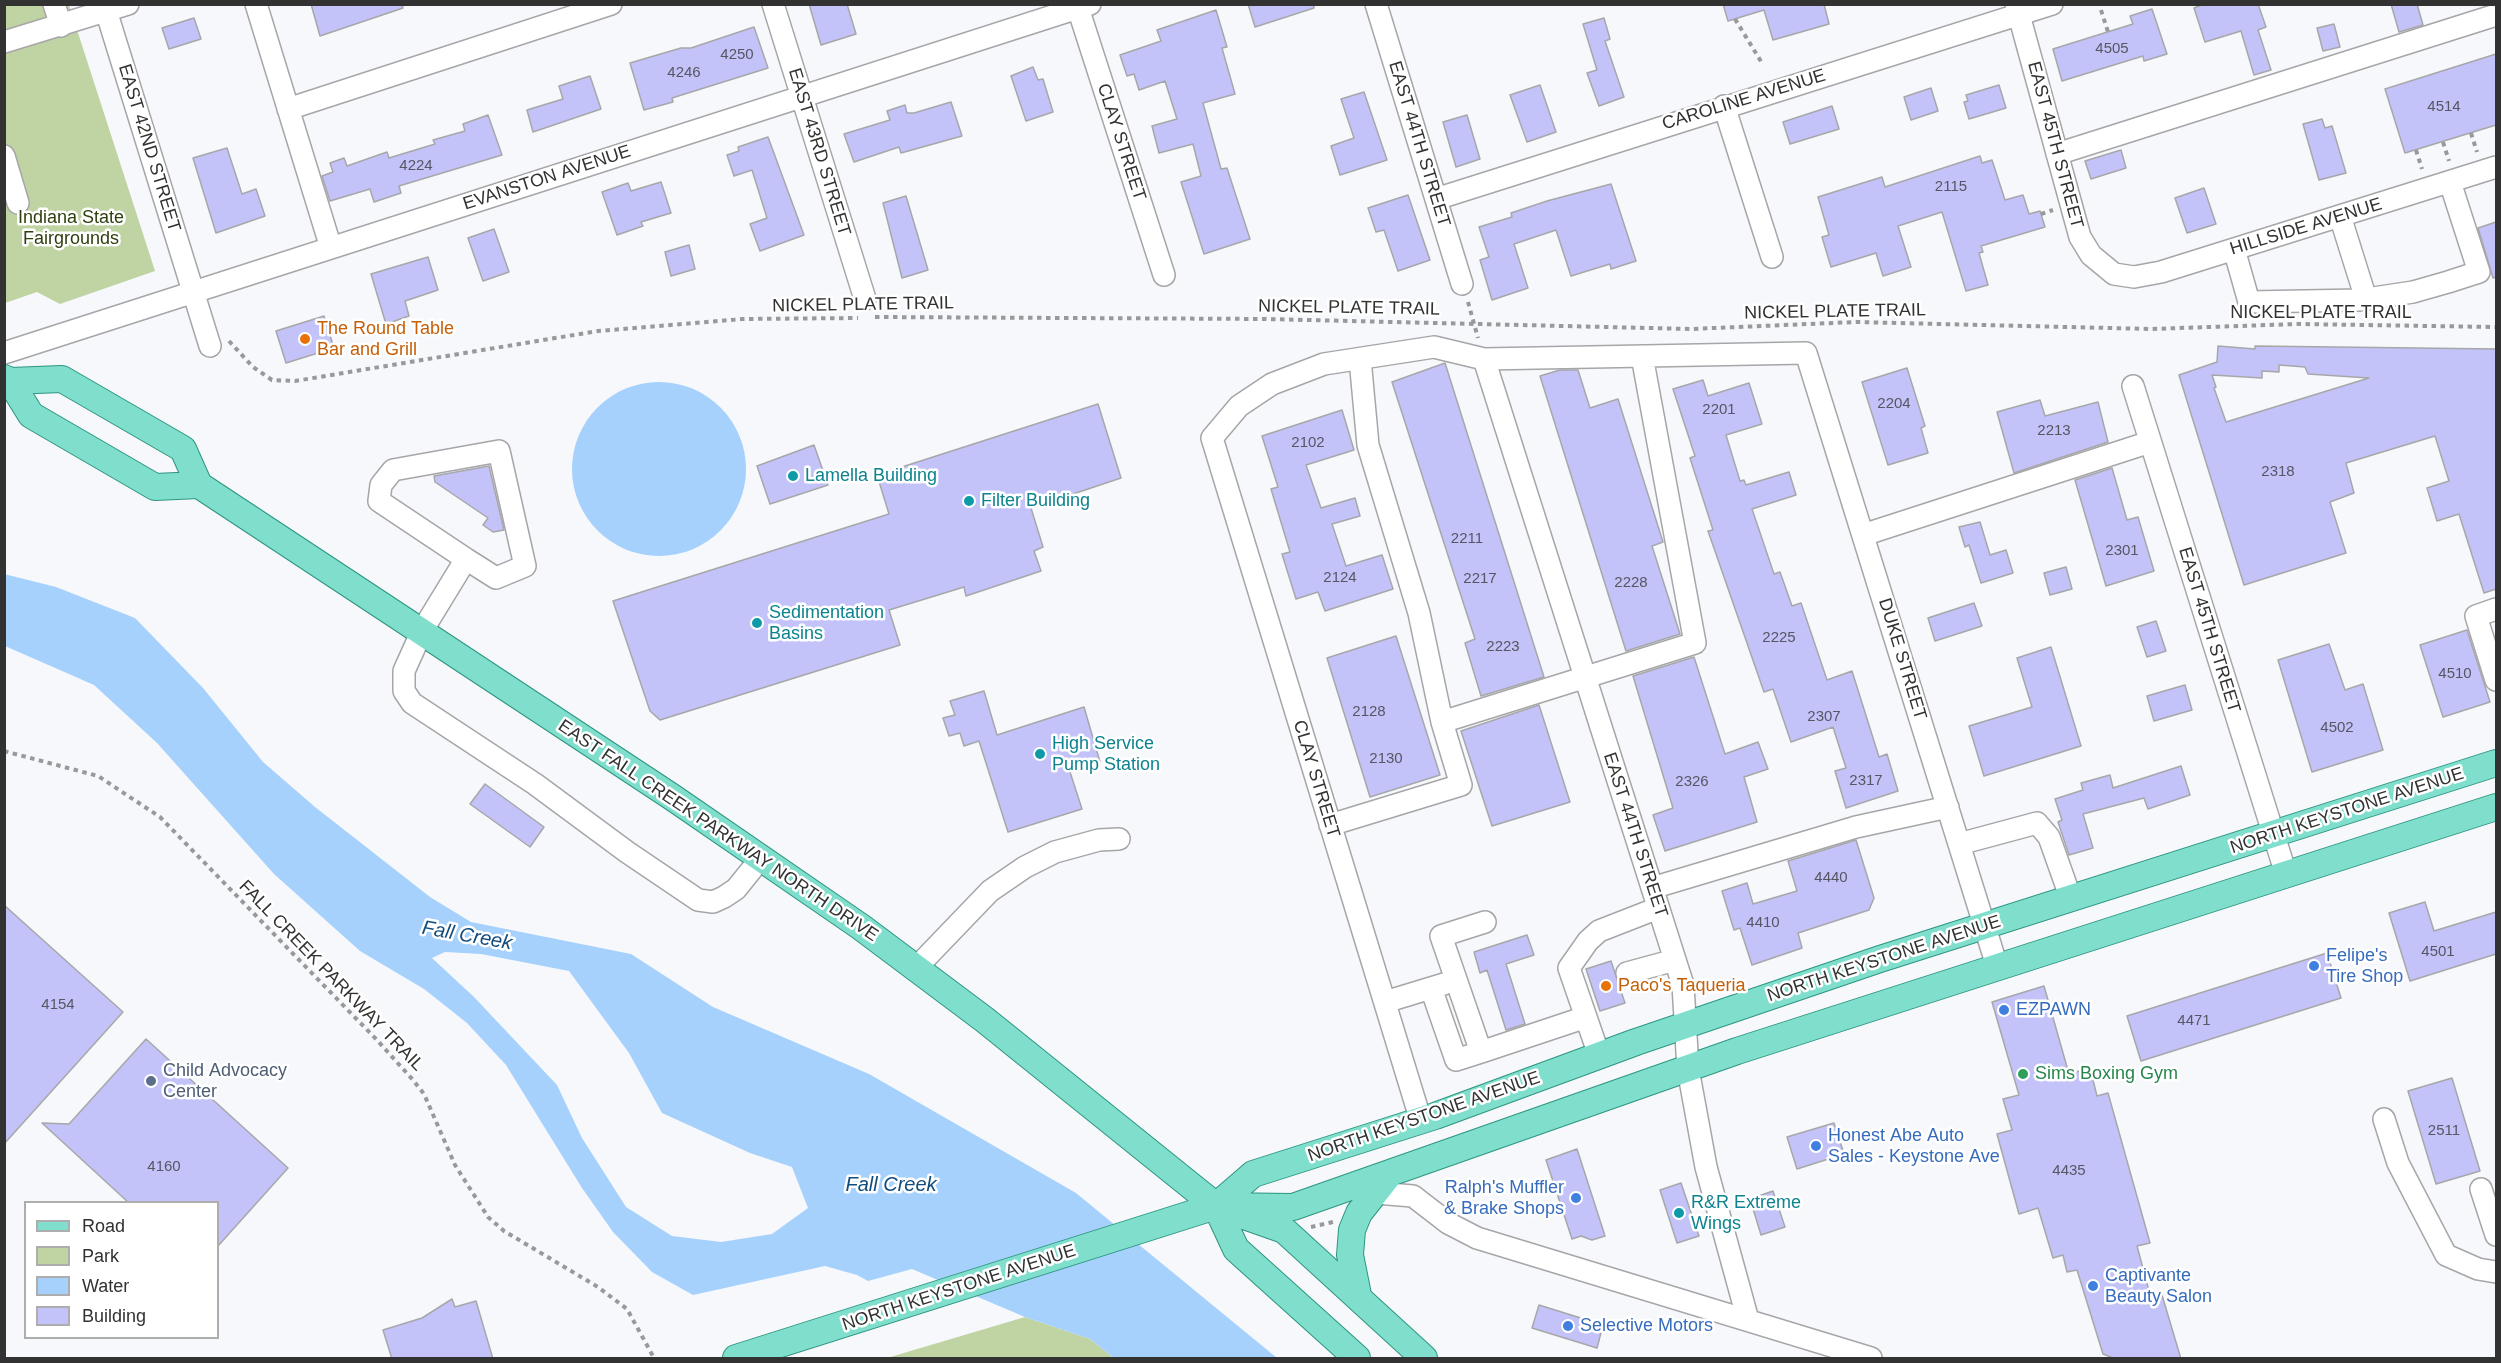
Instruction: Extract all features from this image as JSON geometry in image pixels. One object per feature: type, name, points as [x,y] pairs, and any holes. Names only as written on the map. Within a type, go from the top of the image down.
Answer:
[{"type":"main road","points":[[62,379],[183,448],[199,485],[154,487],[31,415],[7,380],[62,379]]},
{"type":"main road","name":"EAST FALL CREEK PARKWAY NORTH DRIVE","points":[[199,485],[761,858],[916,968],[1216,1206],[1284,1230],[1358,1295],[1424,1359]]},
{"type":"main road","name":"NORTH KEYSTONE AVENUE","points":[[1216,1206],[1253,1174],[1421,1120],[1686,1025],[1985,926],[2496,763]]},
{"type":"main road","name":"NORTH KEYSTONE AVENUE","points":[[736,1359],[1216,1206],[1293,1207],[1345,1190],[1383,1184],[1688,1069],[1997,966],[2496,807]]},
{"type":"main road","points":[[1358,1295],[1350,1255],[1352,1230],[1359,1213],[1383,1184]]},
{"type":"main road","name":"EAST FALL CREEK PARKWAY NORTH DRIVE","points":[[1216,1206],[1236,1249],[1357,1359]]},
{"type":"street","points":[[54,4],[61,26]]},
{"type":"street","points":[[4,42],[61,26],[106,8],[128,4]]},
{"type":"street","points":[[256,4],[331,248]]},
{"type":"street","points":[[288,109],[611,4]]},
{"type":"street","name":"EAST 43RD STREET","points":[[773,4],[865,300]]},
{"type":"street","name":"EAST 44TH STREET","points":[[1376,4],[1462,284]]},
{"type":"street","name":"CAROLINE AVENUE","points":[[1436,199],[2018,10],[2052,4]]},
{"type":"street","name":"EVANSTON AVENUE","points":[[4,353],[1084,7]]},
{"type":"street","name":"CLAY STREET","points":[[1084,7],[1164,275]]},
{"type":"street","name":"EAST 42ND STREET","points":[[106,8],[194,292],[217,341]]},
{"type":"street","name":"EAST 45TH STREET","points":[[2018,10],[2084,247],[2105,269],[2114,274]]},
{"type":"street","points":[[2057,154],[2496,15]]},
{"type":"street","points":[[1724,106],[1772,257]]},
{"type":"street","points":[[4,156],[18,203]]},
{"type":"street","name":"HILLSIDE AVENUE","points":[[2114,274],[2134,277],[2161,272],[2340,216],[2450,173],[2496,167]]},
{"type":"street","points":[[2234,249],[2249,302],[2366,299],[2413,292],[2479,272],[2450,173]]},
{"type":"street","points":[[2340,216],[2366,299]]},
{"type":"street","points":[[1330,825],[1461,785],[1442,722],[1419,613],[1368,445],[1360,359],[1434,348],[1484,359],[1641,356],[1695,643],[1586,679],[1442,722]]},
{"type":"street","name":"DUKE STREET","points":[[1641,356],[1806,352],[1997,966]]},
{"type":"street","name":"CLAY STREET","points":[[1360,359],[1324,364],[1272,384],[1239,406],[1212,438],[1421,1120]]},
{"type":"street","name":"EAST 44TH STREET","points":[[1484,359],[1684,992],[1688,1069],[1706,1167],[1748,1320]]},
{"type":"street","name":"EAST 45TH STREET","points":[[2133,386],[2286,874]]},
{"type":"street","points":[[1863,535],[2150,442]]},
{"type":"street","points":[[499,451],[525,566],[496,578],[466,559],[379,501],[381,485],[393,470],[499,451]]},
{"type":"street","points":[[466,559],[422,631],[404,671],[402,682],[412,703],[535,784],[698,900],[719,900],[736,889],[761,858]]},
{"type":"street","points":[[2496,609],[2476,616],[2496,679]]},
{"type":"street","points":[[1652,888],[1856,826],[1948,807]]},
{"type":"street","points":[[1959,844],[2037,823],[2049,837],[2071,898]]},
{"type":"street","points":[[916,968],[990,891],[1025,867],[1077,846],[1099,840],[1119,839]]},
{"type":"street","points":[[1599,1055],[1569,968],[1588,941],[1599,930],[1658,908]]},
{"type":"street","points":[[1480,1052],[1441,936],[1485,922]]},
{"type":"street","points":[[1627,974],[1675,960]]},
{"type":"street","points":[[1385,1002],[1456,981]]},
{"type":"street","points":[[1431,988],[1456,1060],[1586,1017]]},
{"type":"street","points":[[2384,1119],[2398,1163],[2446,1255],[2478,1269],[2496,1272]]},
{"type":"street","points":[[1383,1184],[1413,1196],[1448,1222],[1477,1238],[1871,1359]]},
{"type":"street","points":[[2481,1189],[2496,1235]]},
{"type":"path","points":[[2101,10],[2108,32]]},
{"type":"path","points":[[1735,19],[1762,63]]},
{"type":"path","points":[[2471,133],[2478,156]]},
{"type":"path","points":[[2443,142],[2450,173]]},
{"type":"path","points":[[2416,150],[2423,173]]},
{"type":"path","points":[[1462,284],[1484,359]]},
{"type":"path","name":"NICKEL PLATE TRAIL","points":[[217,341],[272,380],[295,381],[598,331],[743,319],[1067,317],[1691,329],[1856,322],[2151,328],[2298,324],[2496,327]]},
{"type":"path","name":"FALL CREEK PARKWAY TRAIL","points":[[4,751],[98,776],[160,817],[413,1080],[424,1095],[467,1186],[488,1217],[504,1231],[598,1287],[627,1309],[654,1359]]},
{"type":"path","points":[[1308,1229],[1336,1221]]},
{"type":"green space","name":"Indiana State Fairgrounds","points":[[4,5],[69,5],[155,271],[60,304],[37,292],[5,303]]},
{"type":"green space","points":[[1025,1317],[1090,1339],[1114,1358],[887,1358]]},
{"type":"water","points":[[659,382],[692,389],[721,407],[739,436],[746,469],[739,502],[721,531],[692,549],[659,556],[626,549],[597,531],[579,502],[572,469],[579,436],[597,407],[626,389]]},
{"type":"water","name":"Fall Creek","points":[[4,574],[56,587],[135,618],[203,688],[263,762],[315,807],[430,897],[471,922],[631,954],[713,1007],[869,1074],[1076,1193],[1277,1358],[1114,1358],[1090,1339],[1025,1317],[912,1269],[868,1281],[857,1275],[825,1266],[693,1295],[652,1272],[613,1232],[582,1188],[506,1065],[467,1023],[424,989],[360,951],[274,874],[157,743],[94,685],[5,646]],"holes":[[[445,952],[481,954],[569,971],[629,1053],[662,1113],[750,1153],[792,1167],[808,1208],[772,1234],[721,1242],[672,1236],[626,1207],[582,1138],[557,1085],[474,997],[432,958]]]},
{"type":"building","points":[[311,4],[402,4],[403,8],[320,36]]},
{"type":"building","points":[[809,4],[847,4],[856,34],[821,45]]},
{"type":"building","points":[[1248,4],[1314,4],[1314,8],[1255,27]]},
{"type":"building","points":[[1723,4],[1824,4],[1829,24],[1773,40],[1764,10],[1728,21]]},
{"type":"building","points":[[2204,4],[2258,4],[2266,27],[2258,30],[2271,70],[2254,75],[2241,31],[2205,42],[2194,8]]},
{"type":"building","points":[[2391,4],[2417,4],[2423,25],[2399,32]]},
{"type":"building","points":[[2152,9],[2167,54],[2144,61],[2143,56],[2062,81],[2053,49],[2133,24],[2130,16]]},
{"type":"building","points":[[1216,10],[1227,47],[1222,48],[1235,94],[1203,103],[1221,169],[1227,168],[1250,239],[1204,254],[1181,182],[1201,176],[1193,144],[1159,153],[1152,126],[1177,119],[1165,81],[1139,90],[1134,74],[1127,76],[1120,55],[1161,41],[1157,30]]},
{"type":"building","points":[[194,18],[201,39],[169,49],[162,28]]},
{"type":"building","points":[[1604,18],[1610,39],[1605,41],[1624,97],[1599,106],[1587,73],[1597,70],[1583,24]]},
{"type":"building","points":[[2334,24],[2340,47],[2323,51],[2317,28]]},
{"type":"building","points":[[754,27],[768,68],[672,98],[673,102],[644,110],[630,63],[681,48],[691,48]]},
{"type":"building","points":[[2496,54],[2496,125],[2405,153],[2385,89]]},
{"type":"building","points":[[1033,67],[1038,80],[1043,79],[1053,112],[1026,121],[1011,76]]},
{"type":"building","points":[[590,76],[601,109],[533,132],[527,110],[563,99],[559,86]]},
{"type":"building","points":[[1540,85],[1556,132],[1527,142],[1510,95]]},
{"type":"building","points":[[1999,85],[2006,108],[1969,119],[1964,102],[1968,101],[1966,95]]},
{"type":"building","points":[[1931,88],[1938,111],[1911,120],[1904,97]]},
{"type":"building","points":[[1364,92],[1387,160],[1340,175],[1331,146],[1354,138],[1341,99]]},
{"type":"building","points":[[951,102],[962,136],[901,153],[899,147],[854,162],[844,134],[890,120],[887,111],[905,105],[907,113],[914,113]]},
{"type":"building","points":[[1832,106],[1839,129],[1790,144],[1783,122]]},
{"type":"building","points":[[488,115],[502,155],[399,186],[401,193],[374,202],[370,189],[330,201],[322,176],[333,172],[330,163],[344,158],[347,166],[387,152],[389,158],[435,144],[433,140],[465,131],[463,124]]},
{"type":"building","points":[[1467,115],[1480,159],[1456,167],[1443,122]]},
{"type":"building","points":[[2322,119],[2325,128],[2332,126],[2346,173],[2319,180],[2303,124]]},
{"type":"building","points":[[768,137],[804,235],[760,251],[750,224],[767,218],[752,170],[734,176],[727,155],[739,151],[738,147]]},
{"type":"building","points":[[227,148],[242,194],[256,189],[265,216],[216,233],[193,158]]},
{"type":"building","points":[[2121,150],[2126,168],[2091,179],[2085,161]]},
{"type":"building","points":[[1980,156],[1982,163],[1992,160],[2005,200],[2023,195],[2029,214],[2040,211],[2045,227],[1981,246],[1983,252],[1979,253],[1988,285],[1966,291],[1942,212],[1898,226],[1911,267],[1883,276],[1876,253],[1831,267],[1822,237],[1829,235],[1818,197],[1882,177],[1885,187]]},
{"type":"building","points":[[661,182],[671,213],[641,222],[643,226],[617,235],[602,192],[628,183],[631,191]]},
{"type":"building","points":[[1611,184],[1636,261],[1611,269],[1610,264],[1571,276],[1556,230],[1514,244],[1528,288],[1492,300],[1480,260],[1489,257],[1479,227],[1512,217],[1511,213],[1547,201]]},
{"type":"building","points":[[2204,188],[2216,224],[2187,233],[2175,198]]},
{"type":"building","points":[[1408,195],[1430,260],[1398,271],[1384,230],[1376,232],[1368,208]]},
{"type":"building","points":[[906,196],[928,270],[902,278],[883,203]]},
{"type":"building","points":[[2496,222],[2496,277],[2493,278],[2478,228]]},
{"type":"building","points":[[494,229],[509,272],[483,281],[468,238]]},
{"type":"building","points":[[689,245],[695,269],[671,276],[665,252]]},
{"type":"building","points":[[428,257],[438,290],[405,301],[409,316],[386,324],[371,274]]},
{"type":"building","name":"The Round Table Bar and Grill","points":[[324,316],[334,348],[286,363],[276,331]]},
{"type":"building","points":[[2218,346],[2255,349],[2255,346],[2496,349],[2496,589],[2484,593],[2459,514],[2437,521],[2427,488],[2449,481],[2435,436],[2346,463],[2354,493],[2330,502],[2346,553],[2244,585],[2179,375],[2217,362]],"holes":[[[2279,365],[2305,367],[2308,374],[2369,378],[2226,422],[2212,375],[2262,378],[2262,371],[2279,372]]]},
{"type":"building","points":[[1445,363],[1544,677],[1481,696],[1465,643],[1475,639],[1392,382]]},
{"type":"building","points":[[1907,368],[1925,426],[1921,428],[1928,453],[1888,465],[1862,382]]},
{"type":"building","points":[[1560,370],[1578,370],[1590,408],[1618,399],[1663,542],[1652,546],[1680,634],[1626,651],[1540,376]]},
{"type":"building","points":[[1703,380],[1708,396],[1749,383],[1762,424],[1726,435],[1740,481],[1744,480],[1746,485],[1789,472],[1796,495],[1752,509],[1774,574],[1780,572],[1792,606],[1801,603],[1827,680],[1852,671],[1879,757],[1887,754],[1898,791],[1846,808],[1835,771],[1846,768],[1833,727],[1791,742],[1773,689],[1764,692],[1708,531],[1713,530],[1690,458],[1695,456],[1673,389]]},
{"type":"building","points":[[2040,400],[2045,416],[2098,402],[2108,442],[2014,473],[1997,412]]},
{"type":"building","points":[[1098,404],[1121,478],[1031,508],[1043,547],[1034,551],[1041,571],[966,596],[964,587],[889,610],[900,645],[660,720],[650,711],[613,601],[889,514],[877,475]]},
{"type":"building","points":[[1342,410],[1354,450],[1306,465],[1321,508],[1355,498],[1360,516],[1332,524],[1346,566],[1382,555],[1393,589],[1325,611],[1318,592],[1296,599],[1282,554],[1290,552],[1271,489],[1278,487],[1262,436]]},
{"type":"building","name":"Lamella Building","points":[[814,445],[828,485],[770,504],[757,466]]},
{"type":"building","points":[[489,466],[504,530],[493,532],[483,525],[488,518],[435,482],[434,476]]},
{"type":"building","points":[[2112,468],[2127,520],[2138,517],[2154,571],[2106,586],[2075,480]]},
{"type":"building","points":[[1980,522],[1990,555],[2006,550],[2013,573],[1981,583],[1969,545],[1965,547],[1959,527]]},
{"type":"building","points":[[2066,567],[2072,589],[2050,595],[2044,573]]},
{"type":"building","points":[[1974,603],[1982,626],[1935,641],[1928,618]]},
{"type":"building","points":[[2156,621],[2166,651],[2147,657],[2137,627]]},
{"type":"building","points":[[2467,630],[2490,702],[2443,717],[2420,645]]},
{"type":"building","points":[[1396,636],[1440,775],[1370,797],[1327,658]]},
{"type":"building","points":[[2329,644],[2345,690],[2363,684],[2383,750],[2312,772],[2278,660]]},
{"type":"building","points":[[2051,647],[2081,746],[1984,776],[1969,726],[2032,707],[2017,658]]},
{"type":"building","points":[[1694,657],[1725,754],[1758,742],[1768,769],[1744,777],[1757,822],[1665,851],[1653,815],[1673,808],[1633,676]]},
{"type":"building","points":[[2185,685],[2192,710],[2154,721],[2147,696]]},
{"type":"building","name":"High Service Pump Station","points":[[984,691],[997,735],[1084,707],[1100,762],[1070,772],[1082,809],[1008,832],[979,741],[964,746],[960,733],[949,736],[943,718],[955,715],[950,701]]},
{"type":"building","points":[[1539,705],[1570,802],[1492,826],[1461,731]]},
{"type":"building","points":[[2181,766],[2190,795],[2148,809],[2144,798],[2083,814],[2093,848],[2069,855],[2058,822],[2062,820],[2055,799],[2083,790],[2081,783],[2110,775],[2113,788]]},
{"type":"building","points":[[485,784],[544,827],[530,847],[470,804]]},
{"type":"building","points":[[1856,840],[1874,898],[1869,910],[1798,933],[1802,948],[1752,965],[1740,928],[1734,930],[1722,891],[1747,883],[1753,904],[1797,891],[1788,861]]},
{"type":"building","points":[[2425,902],[2434,931],[2496,912],[2496,954],[2410,981],[2389,913]]},
{"type":"building","points":[[4,905],[123,1012],[4,1144]]},
{"type":"building","points":[[1527,935],[1534,955],[1506,964],[1525,1024],[1506,1030],[1487,970],[1480,973],[1474,952]]},
{"type":"building","points":[[2327,953],[2341,998],[2141,1061],[2127,1016]]},
{"type":"building","name":"Paco's Taqueria","points":[[1611,961],[1625,1003],[1600,1011],[1586,969]]},
{"type":"building","points":[[2044,986],[2069,1074],[2090,1068],[2097,1096],[2108,1093],[2150,1243],[2137,1246],[2151,1298],[2162,1295],[2181,1359],[2116,1359],[2103,1354],[2077,1270],[2067,1272],[2063,1255],[2053,1258],[2038,1208],[2019,1214],[1997,1134],[2012,1130],[2003,1099],[2019,1095],[1992,1002]]},
{"type":"building","name":"Child Advocacy Center","points":[[146,1039],[288,1168],[219,1245],[219,1201],[127,1201],[42,1123],[69,1124]]},
{"type":"building","points":[[2452,1078],[2480,1171],[2436,1184],[2408,1091]]},
{"type":"building","name":"Honest Abe Auto Sales - Keystone Ave","points":[[1834,1123],[1844,1154],[1797,1169],[1787,1137]]},
{"type":"building","name":"Ralph's Muffler & Brake Shops","points":[[1577,1149],[1605,1236],[1592,1240],[1581,1236],[1572,1239],[1546,1160]]},
{"type":"building","name":"R&R Extreme Wings","points":[[1681,1183],[1699,1236],[1677,1243],[1660,1190]]},
{"type":"building","points":[[1773,1191],[1785,1227],[1761,1235],[1750,1199]]},
{"type":"building","points":[[452,1299],[455,1307],[476,1301],[493,1359],[392,1359],[383,1330],[422,1318]]},
{"type":"building","name":"Selective Motors","points":[[1539,1305],[1603,1325],[1597,1348],[1532,1328]]},
{"type":"place","name":"The Round Table Bar and Grill","points":[[305,339]]},
{"type":"place","name":"Lamella Building","points":[[793,476]]},
{"type":"place","name":"Filter Building","points":[[969,501]]},
{"type":"place","name":"Sedimentation Basins","points":[[757,623]]},
{"type":"place","name":"High Service Pump Station","points":[[1040,754]]},
{"type":"place","name":"Felipe's Tire Shop","points":[[2314,966]]},
{"type":"place","name":"Paco's Taqueria","points":[[1606,986]]},
{"type":"place","name":"EZPAWN","points":[[2004,1010]]},
{"type":"place","name":"Sims Boxing Gym","points":[[2023,1074]]},
{"type":"place","name":"Child Advocacy Center","points":[[151,1081]]},
{"type":"place","name":"Honest Abe Auto Sales - Keystone Ave","points":[[1816,1146]]},
{"type":"place","name":"Ralph's Muffler & Brake Shops","points":[[1576,1198]]},
{"type":"place","name":"R&R Extreme Wings","points":[[1679,1213]]},
{"type":"place","name":"Captivante Beauty Salon","points":[[2093,1286]]},
{"type":"place","name":"Selective Motors","points":[[1568,1326]]}]
